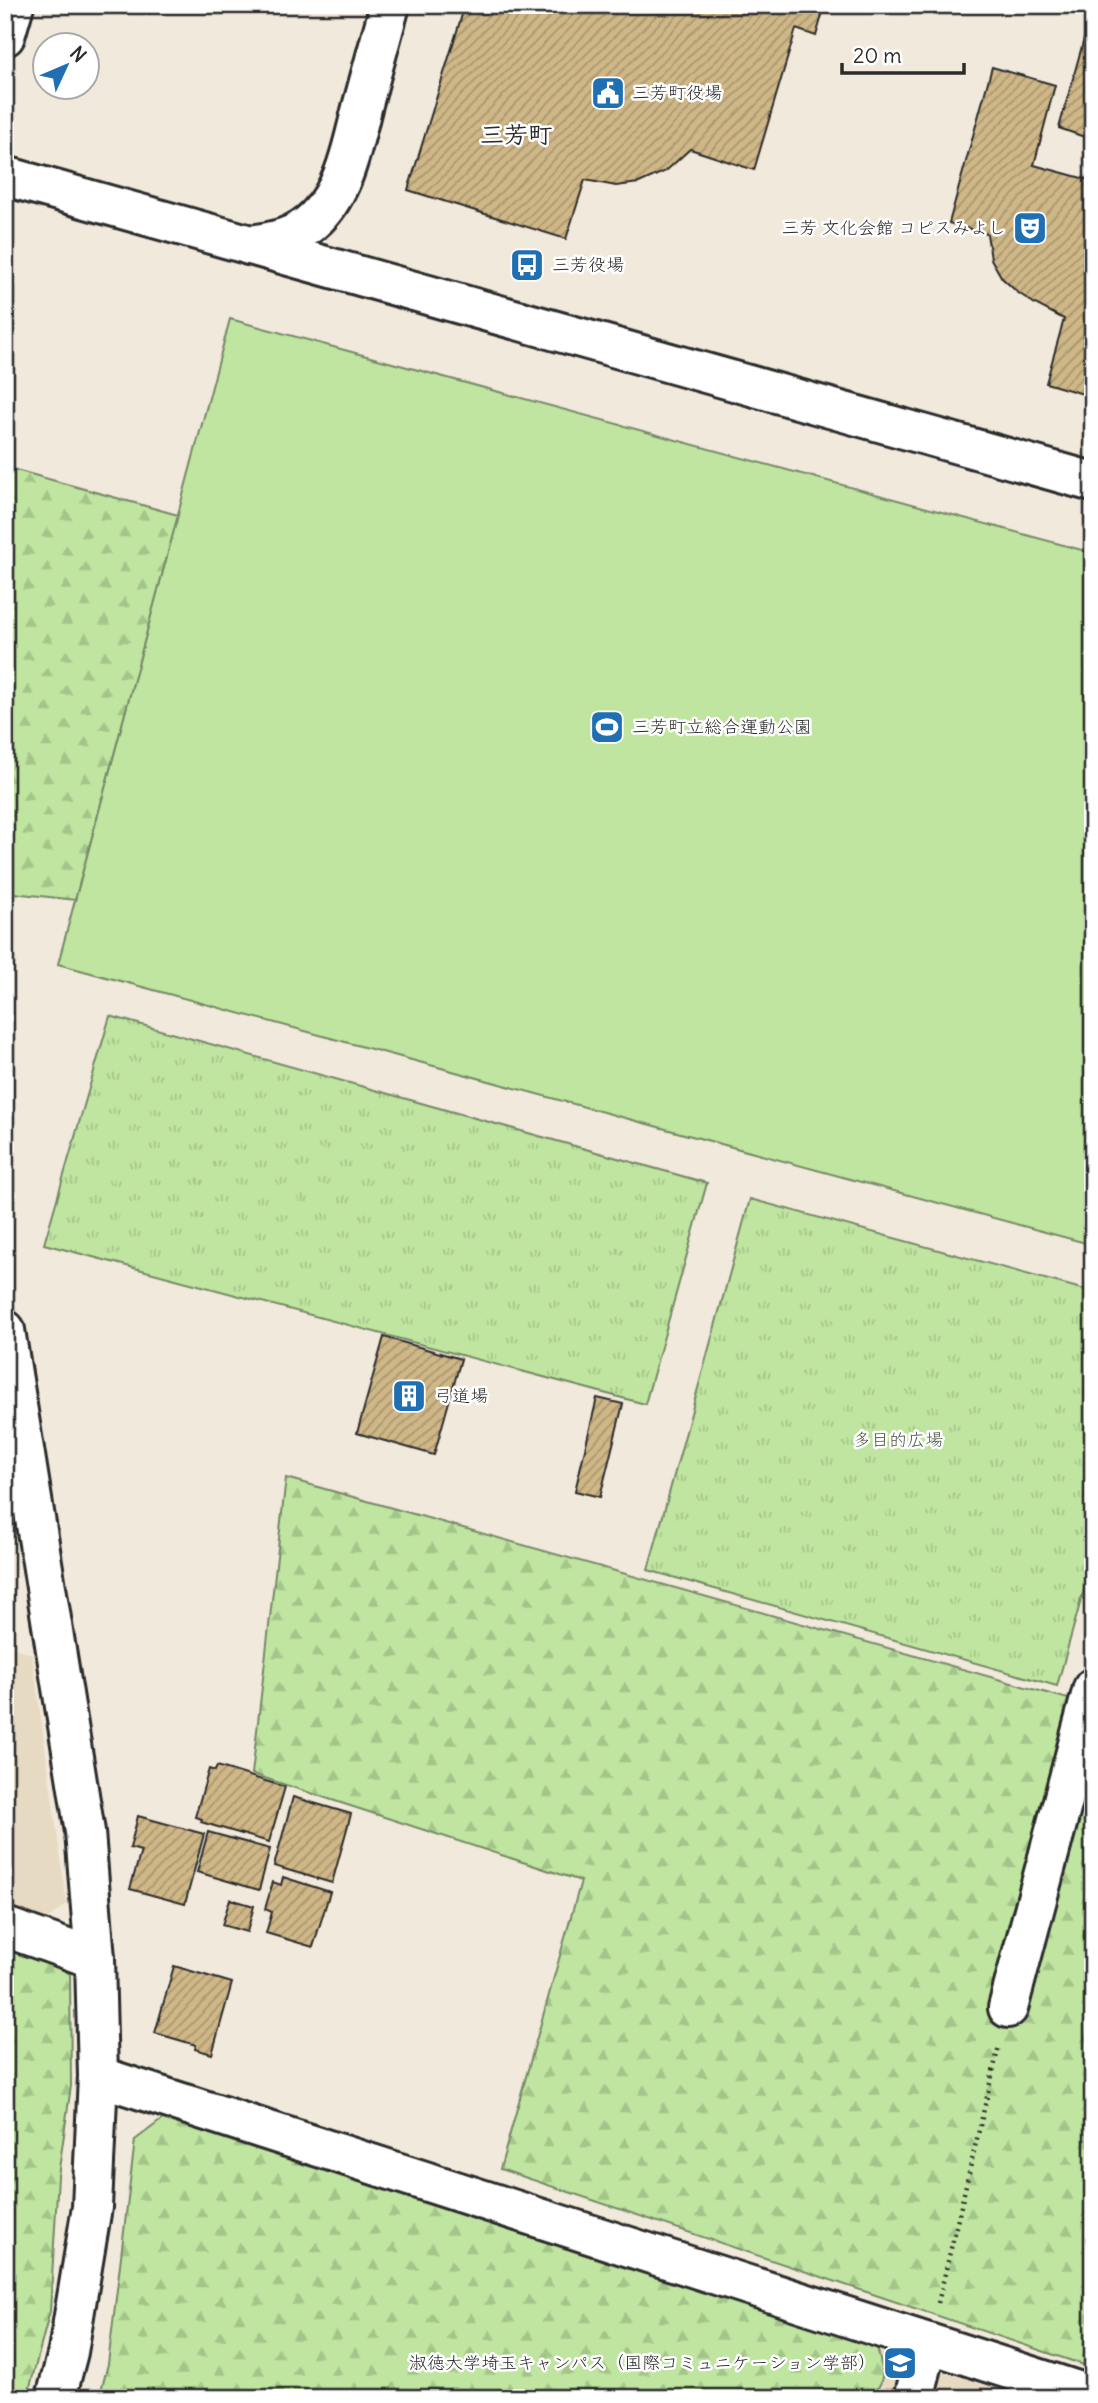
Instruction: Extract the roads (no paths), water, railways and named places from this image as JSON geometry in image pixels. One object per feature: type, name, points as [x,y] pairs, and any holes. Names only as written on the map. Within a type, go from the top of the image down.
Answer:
[{"type":"street","points":[[5,36],[14,5]]},
{"type":"street","points":[[249,245],[280,241],[297,232],[317,218],[332,197],[345,169],[390,5]]},
{"type":"street","points":[[5,176],[1093,482]]},
{"type":"street","points":[[5,1330],[85,1832],[95,1959],[98,2076],[92,2207],[68,2352],[56,2398]]},
{"type":"street","points":[[1008,2008],[1093,1688]]},
{"type":"street","points":[[5,1927],[95,1959]]},
{"type":"street","points":[[98,2076],[1093,2396]]},
{"type":"street","points":[[914,2398],[928,2343]]},
{"type":"place","name":"三芳町役場","points":[[608,93]]},
{"type":"place","name":"三芳 文化会館 コピスみよし","points":[[1030,228]]},
{"type":"place","name":"三芳役場","points":[[527,265]]},
{"type":"place","name":"三芳町立総合運動公園","points":[[607,727]]},
{"type":"place","name":"弓道場","points":[[409,1396]]},
{"type":"place","name":"淑徳大学埼玉キャンパス（国際コミュニケーション学部）","points":[[900,2363]]},
{"type":"district","name":"三芳町","points":[[516,135]]},
{"type":"park label","name":"多目的広場","points":[[898,1440]]}]
